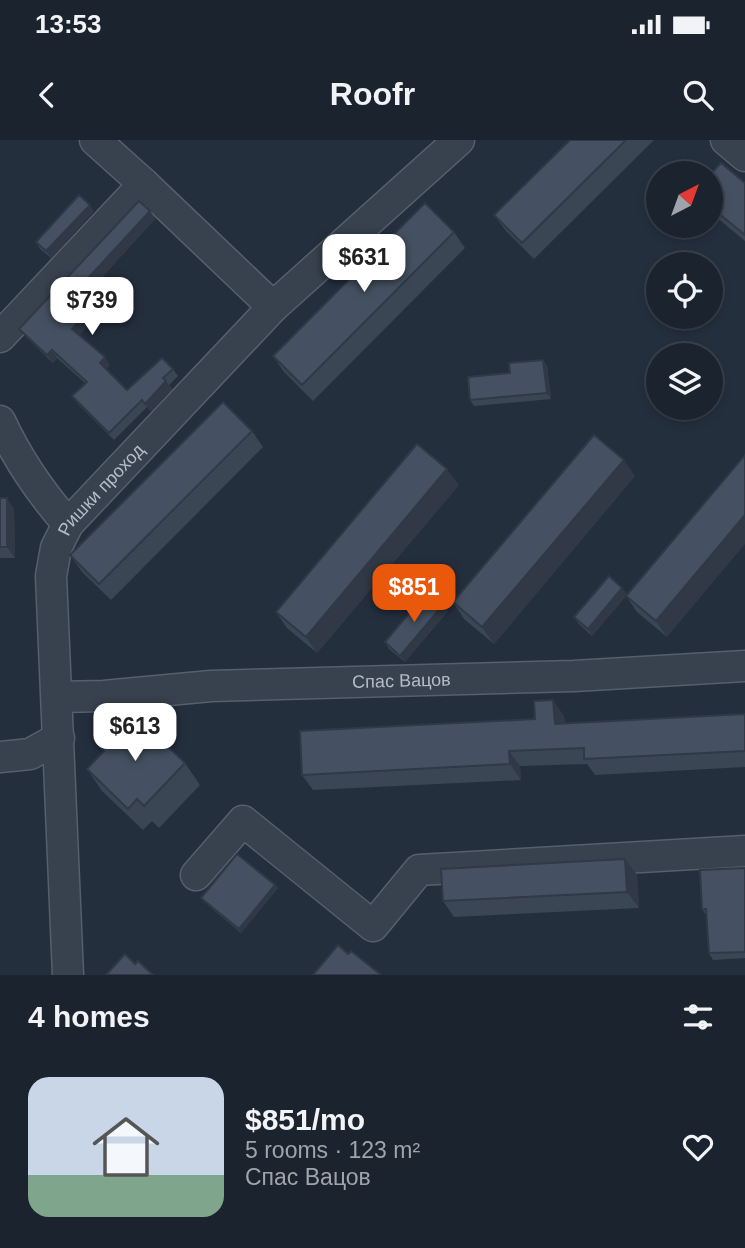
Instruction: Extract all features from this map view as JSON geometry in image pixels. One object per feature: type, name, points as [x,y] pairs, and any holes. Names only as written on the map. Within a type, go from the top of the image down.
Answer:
[{"type":"street","points":[[95,140],[273,307]]},
{"type":"street","name":"Ришки проход","points":[[68,975],[51,576],[56,548],[68,524],[273,307],[459,140]]},
{"type":"street","points":[[726,140],[745,156]]},
{"type":"street","points":[[0,337],[144,184]]},
{"type":"street","points":[[0,421],[12,449],[37,488],[68,524]]},
{"type":"street","name":"Спас Вацов","points":[[57,697],[104,696],[211,686],[560,677],[745,666]]},
{"type":"street","points":[[0,757],[30,754],[59,738]]},
{"type":"street","points":[[196,875],[243,821],[373,926],[419,870],[745,851]]},
{"type":"building","points":[[570,140],[626,140],[522,243],[494,215]]},
{"type":"building","points":[[723,165],[745,183],[745,235],[723,217]]},
{"type":"building","points":[[79,195],[90,205],[46,251],[36,242]]},
{"type":"building","points":[[139,201],[150,211],[77,290],[94,306],[72,329],[105,357],[100,363],[127,390],[162,358],[173,369],[163,378],[166,381],[145,404],[142,400],[109,433],[72,396],[87,382],[52,350],[47,355],[19,329]]},
{"type":"building","points":[[425,203],[454,232],[302,385],[273,356]]},
{"type":"building","points":[[543,360],[547,393],[470,400],[468,377],[510,373],[509,363]]},
{"type":"building","points":[[223,402],[252,431],[99,584],[70,555]]},
{"type":"building","points":[[594,435],[624,460],[482,627],[453,602]]},
{"type":"building","points":[[417,444],[447,469],[306,637],[276,612]]},
{"type":"building","points":[[745,455],[745,515],[656,621],[626,596]]},
{"type":"building","points":[[0,498],[7,498],[7,547],[0,547]]},
{"type":"building","points":[[609,576],[622,588],[588,629],[574,617]]},
{"type":"building","points":[[427,592],[443,605],[400,656],[385,642]]},
{"type":"building","points":[[553,700],[555,724],[745,714],[745,751],[584,759],[584,748],[509,751],[510,764],[302,775],[300,731],[535,719],[534,701]]},
{"type":"building","points":[[132,712],[185,763],[144,806],[137,799],[128,809],[87,769],[104,751],[99,746]]},
{"type":"building","points":[[237,854],[275,885],[239,929],[201,898]]},
{"type":"building","points":[[625,859],[627,892],[443,901],[441,869]]},
{"type":"building","points":[[745,868],[745,952],[709,953],[706,909],[702,909],[700,870]]},
{"type":"building","points":[[338,945],[348,954],[351,951],[380,974],[313,975]]},
{"type":"building","points":[[125,954],[135,964],[138,961],[153,975],[106,975]]}]
